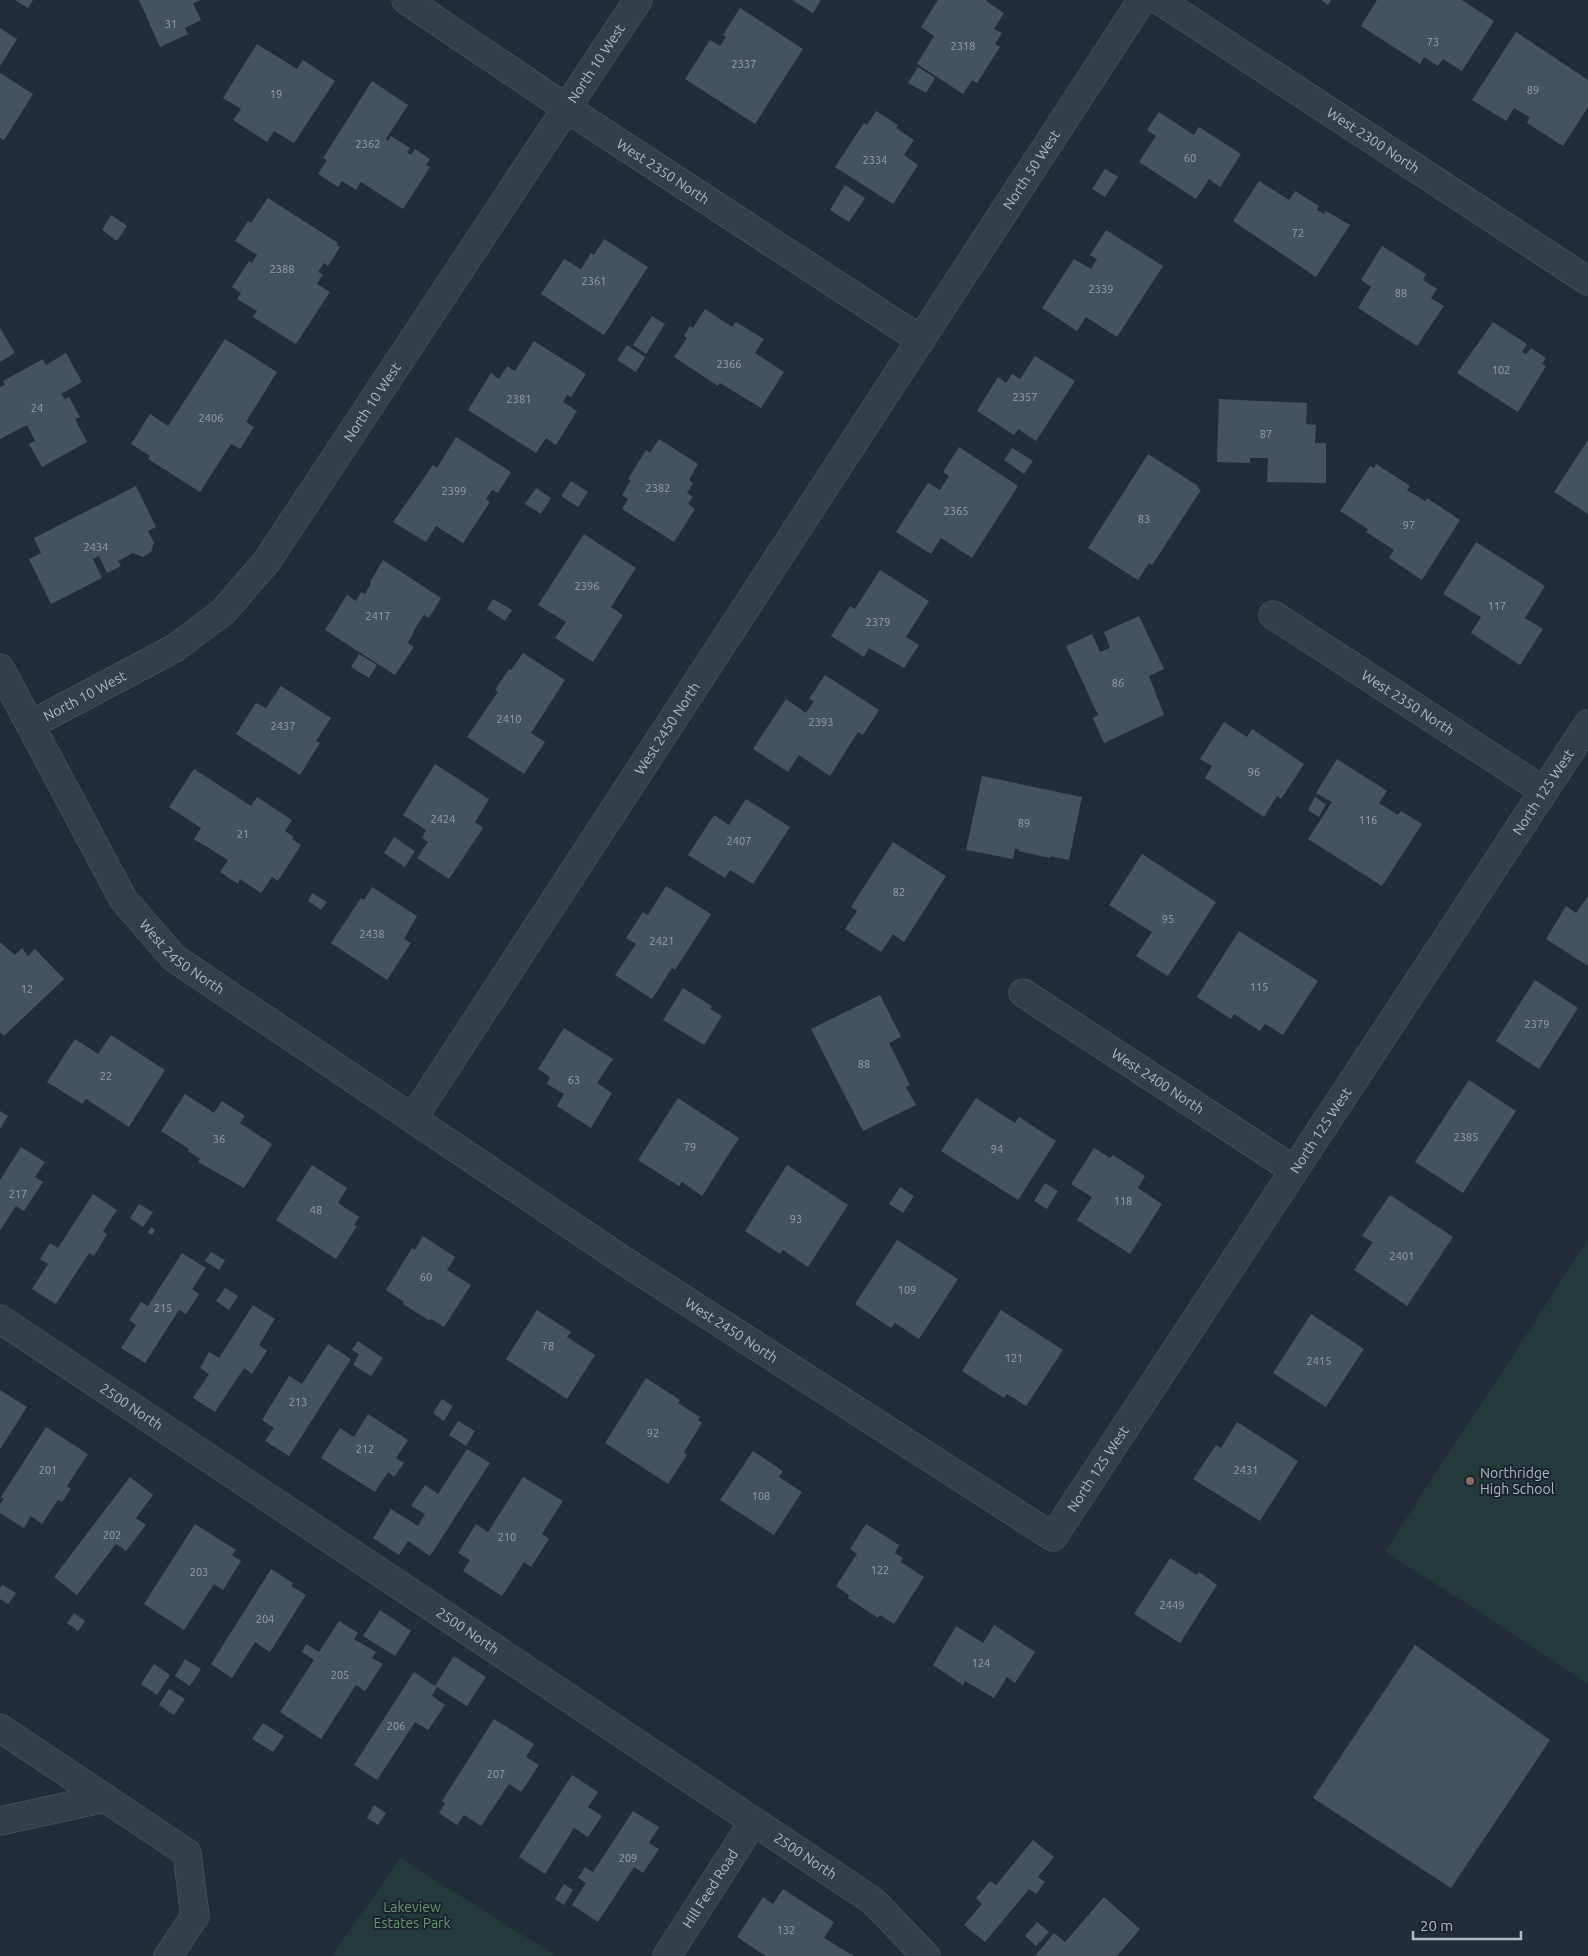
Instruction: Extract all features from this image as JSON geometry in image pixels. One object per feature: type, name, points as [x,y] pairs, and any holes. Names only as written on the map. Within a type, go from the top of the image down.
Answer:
[{"type":"street","name":"West 2350 North","points":[[406,0],[566,108],[920,340]]},
{"type":"street","name":"North 10 West","points":[[30,724],[175,648],[223,612],[267,561],[638,0]]},
{"type":"street","name":"North 50 West","points":[[920,340],[1142,0]]},
{"type":"street","name":"West 2300 North","points":[[1160,0],[1588,281]]},
{"type":"street","name":"West 2450 North","points":[[413,1118],[920,340]]},
{"type":"street","name":"West 2350 North","points":[[1273,615],[1544,791]]},
{"type":"street","name":"West 2450 North","points":[[0,668],[122,899],[174,958],[624,1261],[1053,1537]]},
{"type":"street","name":"North 125 West","points":[[1053,1537],[1588,724]]},
{"type":"street","name":"West 2400 North","points":[[1023,993],[1294,1170]]},
{"type":"street","name":"2500 North","points":[[0,1319],[873,1901],[926,1956]]},
{"type":"street","points":[[0,1728],[187,1854],[195,1916],[168,1956]]},
{"type":"street","points":[[0,1821],[105,1798]]},
{"type":"street","name":"Hill Feed Road","points":[[667,1956],[754,1822]]},
{"type":"green space","points":[[1588,1240],[1588,1683],[1385,1551]]},
{"type":"green space","name":"Lakeview Estates Park","points":[[400,1858],[556,1956],[332,1956]]},
{"type":"building","points":[[15,0],[33,0],[28,8]]},
{"type":"building","points":[[139,0],[201,0],[193,3],[201,20],[185,28],[188,34],[160,47]]},
{"type":"building","points":[[792,0],[821,0],[813,13]]},
{"type":"building","points":[[938,0],[987,0],[1004,13],[994,29],[1002,33],[995,44],[1000,47],[977,83],[972,80],[963,94],[917,64],[934,36],[921,27]]},
{"type":"building","points":[[1321,0],[1331,0],[1328,5]]},
{"type":"building","points":[[1377,0],[1462,0],[1494,21],[1462,71],[1443,59],[1438,66],[1424,57],[1420,64],[1361,26]]},
{"type":"building","points":[[740,8],[803,49],[755,124],[685,79],[710,40],[720,46],[726,37],[723,35]]},
{"type":"building","points":[[0,28],[17,39],[0,66]]},
{"type":"building","points":[[1516,32],[1588,80],[1588,107],[1563,146],[1527,123],[1531,114],[1529,117],[1514,108],[1506,121],[1472,100]]},
{"type":"building","points":[[257,44],[297,69],[303,60],[335,81],[294,143],[274,131],[267,142],[233,120],[241,109],[223,98]]},
{"type":"building","points":[[918,67],[935,78],[926,93],[908,83]]},
{"type":"building","points":[[0,73],[33,94],[4,140],[0,138]]},
{"type":"building","points":[[372,81],[408,105],[386,139],[388,141],[391,136],[410,148],[407,152],[411,155],[415,149],[430,159],[426,165],[430,167],[403,209],[361,182],[356,190],[342,181],[338,187],[318,174],[327,160],[323,158]]},
{"type":"building","points":[[876,111],[898,125],[896,128],[914,140],[904,155],[918,165],[893,204],[835,167],[864,123],[867,125]]},
{"type":"building","points":[[1159,112],[1194,135],[1199,127],[1241,154],[1220,187],[1209,179],[1196,199],[1139,162],[1156,136],[1147,130]]},
{"type":"building","points":[[1105,169],[1118,177],[1105,197],[1092,189]]},
{"type":"building","points":[[1259,181],[1289,200],[1295,191],[1319,206],[1317,210],[1324,214],[1326,211],[1350,225],[1316,277],[1233,221]]},
{"type":"building","points":[[845,185],[865,198],[849,222],[830,210]]},
{"type":"building","points":[[268,198],[338,243],[336,245],[340,247],[328,266],[324,263],[318,272],[323,274],[317,284],[330,292],[296,344],[253,317],[257,311],[237,299],[241,293],[232,287],[249,261],[252,263],[257,255],[235,241],[248,221],[251,223]]},
{"type":"building","points":[[111,215],[127,226],[117,241],[102,230]]},
{"type":"building","points":[[1106,230],[1163,266],[1117,337],[1086,317],[1077,331],[1042,308],[1074,259],[1091,269],[1097,259],[1090,255]]},
{"type":"building","points":[[604,239],[648,267],[604,335],[541,294],[564,259],[581,269],[591,253],[594,255]]},
{"type":"building","points":[[1382,246],[1426,274],[1423,280],[1437,289],[1431,298],[1444,306],[1417,346],[1358,308],[1371,287],[1361,280]]},
{"type":"building","points":[[705,309],[732,327],[736,322],[764,339],[755,353],[784,372],[761,408],[720,383],[718,386],[674,357],[687,338],[684,336],[690,326],[693,328]]},
{"type":"building","points":[[652,316],[665,324],[646,354],[633,345]]},
{"type":"building","points":[[1493,322],[1527,344],[1522,352],[1526,354],[1531,348],[1546,358],[1542,364],[1546,366],[1518,412],[1457,373]]},
{"type":"building","points":[[0,328],[15,353],[0,362]]},
{"type":"building","points":[[225,339],[277,372],[246,422],[254,427],[240,449],[231,444],[200,492],[148,459],[150,456],[131,444],[150,414],[168,426]]},
{"type":"building","points":[[534,341],[586,374],[571,397],[567,395],[563,402],[577,411],[556,445],[546,438],[536,453],[468,410],[491,373],[499,379],[507,366],[515,371]]},
{"type":"building","points":[[627,345],[645,357],[636,372],[617,360]]},
{"type":"building","points":[[66,353],[82,382],[61,394],[65,399],[69,397],[80,417],[75,419],[87,442],[42,467],[29,444],[35,441],[27,425],[0,439],[0,387],[5,385],[3,381],[43,359],[46,365]]},
{"type":"building","points":[[1035,356],[1075,381],[1036,441],[1018,429],[1014,435],[977,411],[998,377],[1006,383],[1012,374],[1020,379]]},
{"type":"building","points":[[1219,399],[1307,403],[1306,424],[1316,425],[1315,443],[1326,443],[1326,483],[1267,482],[1268,458],[1250,458],[1250,463],[1217,462]]},
{"type":"building","points":[[456,437],[511,472],[498,493],[492,490],[486,499],[490,502],[463,543],[436,526],[426,542],[393,522],[433,465],[437,468]]},
{"type":"building","points":[[659,439],[698,464],[689,480],[693,483],[687,493],[693,497],[688,504],[695,509],[674,542],[622,509],[628,499],[622,495],[631,480],[628,479],[646,450],[650,453]]},
{"type":"building","points":[[1588,440],[1588,514],[1554,492]]},
{"type":"building","points":[[959,447],[1018,486],[972,558],[941,538],[931,554],[896,532],[928,483],[940,490],[949,476],[943,472]]},
{"type":"building","points":[[1012,448],[1033,461],[1024,474],[1004,460]]},
{"type":"building","points":[[1148,454],[1198,486],[1201,490],[1152,565],[1149,563],[1138,580],[1088,548]]},
{"type":"building","points":[[1376,464],[1410,486],[1407,490],[1425,501],[1427,498],[1460,520],[1422,580],[1389,558],[1394,550],[1366,532],[1368,529],[1340,511],[1370,466],[1374,468]]},
{"type":"building","points":[[571,481],[588,492],[578,507],[561,496]]},
{"type":"building","points":[[136,486],[156,527],[148,531],[154,543],[151,552],[143,557],[133,553],[118,561],[121,566],[107,573],[99,556],[93,559],[102,578],[51,604],[29,559],[41,553],[34,538]]},
{"type":"building","points":[[536,488],[551,498],[541,514],[525,504]]},
{"type":"building","points":[[584,534],[636,568],[611,607],[623,615],[593,662],[555,638],[566,622],[538,605]]},
{"type":"building","points":[[1476,542],[1545,586],[1525,618],[1543,629],[1520,665],[1471,633],[1481,617],[1443,594]]},
{"type":"building","points":[[383,560],[441,598],[429,618],[424,615],[416,627],[408,643],[414,647],[395,675],[325,630],[347,595],[356,601],[361,592],[365,594]]},
{"type":"building","points":[[880,570],[929,601],[906,637],[919,645],[904,668],[869,648],[864,657],[831,636],[850,606],[855,609]]},
{"type":"building","points":[[493,599],[512,610],[505,621],[487,609]]},
{"type":"building","points":[[1139,616],[1164,669],[1149,676],[1164,715],[1104,743],[1093,718],[1098,715],[1066,646],[1092,634],[1100,652],[1110,648],[1104,632]]},
{"type":"building","points":[[523,653],[565,680],[531,733],[545,742],[524,774],[467,737],[498,692],[495,690],[509,669],[511,670]]},
{"type":"building","points":[[359,654],[377,665],[369,678],[351,667]]},
{"type":"building","points":[[825,675],[879,710],[863,735],[858,732],[830,776],[799,755],[788,772],[753,749],[786,699],[806,713],[814,701],[809,699]]},
{"type":"building","points":[[281,686],[331,718],[316,741],[320,743],[300,775],[236,734],[256,703],[266,708]]},
{"type":"building","points":[[1224,722],[1247,737],[1252,729],[1304,764],[1281,799],[1277,796],[1264,817],[1205,778],[1212,766],[1200,759]]},
{"type":"building","points":[[1337,759],[1387,791],[1379,803],[1398,815],[1401,811],[1422,824],[1382,886],[1308,839],[1332,802],[1316,793]]},
{"type":"building","points":[[435,764],[489,799],[475,822],[483,828],[449,879],[417,858],[428,842],[422,838],[426,830],[403,815]]},
{"type":"building","points":[[194,769],[251,806],[257,797],[292,820],[285,831],[301,845],[278,881],[272,877],[261,893],[240,879],[238,884],[220,872],[228,860],[194,839],[201,828],[169,807]]},
{"type":"building","points":[[982,776],[1082,797],[1069,860],[1018,851],[1019,849],[1015,849],[1013,859],[966,850]]},
{"type":"building","points":[[1315,797],[1326,804],[1319,817],[1308,810]]},
{"type":"building","points":[[746,799],[790,827],[753,884],[730,870],[725,878],[688,855],[714,815],[729,825]]},
{"type":"building","points":[[394,837],[415,851],[405,867],[384,853]]},
{"type":"building","points":[[893,842],[946,876],[904,942],[893,934],[881,952],[845,929],[857,911],[851,907]]},
{"type":"building","points":[[1142,854],[1216,902],[1168,976],[1136,956],[1152,932],[1109,905]]},
{"type":"building","points":[[666,886],[711,914],[675,970],[672,968],[652,999],[615,975],[636,944],[626,938],[643,912],[648,915]]},
{"type":"building","points":[[372,887],[417,916],[404,939],[411,943],[387,980],[331,943],[361,898],[364,900]]},
{"type":"building","points":[[312,893],[327,902],[321,910],[308,901]]},
{"type":"building","points":[[1588,896],[1588,966],[1546,939],[1566,906],[1576,913]]},
{"type":"building","points":[[1239,931],[1318,981],[1283,1035],[1265,1024],[1260,1031],[1234,1014],[1231,1019],[1197,997]]},
{"type":"building","points":[[0,942],[15,955],[22,948],[28,956],[35,949],[64,979],[4,1036],[0,1032]]},
{"type":"building","points":[[1535,980],[1578,1008],[1539,1069],[1496,1041]]},
{"type":"building","points":[[683,988],[712,1006],[710,1009],[722,1016],[704,1045],[663,1020]]},
{"type":"building","points":[[880,995],[901,1037],[889,1043],[910,1085],[906,1087],[916,1105],[863,1131],[811,1029]]},
{"type":"building","points":[[564,1028],[613,1059],[597,1083],[612,1093],[591,1128],[557,1106],[564,1094],[547,1084],[550,1077],[538,1069]]},
{"type":"building","points":[[111,1035],[165,1070],[129,1127],[86,1099],[82,1104],[47,1082],[75,1039],[98,1054]]},
{"type":"building","points":[[1469,1080],[1516,1111],[1463,1193],[1415,1162]]},
{"type":"building","points":[[185,1094],[214,1113],[222,1101],[245,1116],[240,1123],[272,1144],[244,1188],[198,1162],[200,1159],[188,1151],[189,1149],[161,1131]]},
{"type":"building","points":[[678,1098],[739,1138],[702,1196],[682,1182],[679,1186],[638,1160]]},
{"type":"building","points":[[976,1098],[1015,1123],[1019,1117],[1056,1141],[1018,1200],[941,1151]]},
{"type":"building","points":[[0,1111],[8,1116],[0,1129]]},
{"type":"building","points":[[21,1147],[45,1162],[35,1177],[43,1182],[24,1211],[16,1206],[0,1231],[0,1180]]},
{"type":"building","points":[[1094,1148],[1110,1158],[1113,1155],[1145,1176],[1138,1188],[1162,1204],[1130,1254],[1077,1220],[1092,1197],[1071,1184]]},
{"type":"building","points":[[312,1165],[347,1188],[338,1203],[359,1217],[354,1225],[357,1226],[336,1259],[276,1220]]},
{"type":"building","points":[[787,1165],[848,1205],[808,1267],[783,1250],[780,1254],[745,1231]]},
{"type":"building","points":[[1045,1183],[1058,1191],[1047,1209],[1034,1201]]},
{"type":"building","points":[[900,1187],[914,1196],[903,1213],[889,1204]]},
{"type":"building","points":[[93,1194],[117,1210],[103,1231],[107,1234],[94,1256],[89,1253],[56,1304],[32,1289],[48,1264],[40,1259],[50,1243],[58,1248]]},
{"type":"building","points":[[1390,1195],[1453,1237],[1407,1306],[1354,1270],[1373,1242],[1362,1236]]},
{"type":"building","points":[[139,1204],[153,1212],[143,1227],[130,1218]]},
{"type":"building","points":[[151,1227],[155,1230],[152,1235],[148,1232]]},
{"type":"building","points":[[423,1236],[455,1257],[447,1270],[471,1285],[444,1327],[431,1319],[430,1321],[403,1304],[404,1302],[386,1290],[412,1248],[415,1250]]},
{"type":"building","points":[[897,1240],[958,1279],[919,1339],[895,1323],[891,1328],[855,1304]]},
{"type":"building","points":[[211,1252],[225,1260],[219,1270],[205,1261]]},
{"type":"building","points":[[182,1253],[206,1268],[192,1289],[199,1294],[186,1314],[179,1310],[145,1363],[121,1348],[136,1325],[129,1320],[141,1302],[148,1306]]},
{"type":"building","points":[[225,1288],[238,1296],[229,1310],[216,1301]]},
{"type":"building","points":[[253,1305],[275,1319],[259,1345],[267,1351],[252,1374],[244,1368],[215,1412],[193,1398],[209,1374],[200,1368],[209,1352],[219,1358]]},
{"type":"building","points":[[537,1310],[571,1332],[567,1337],[595,1355],[567,1399],[506,1359]]},
{"type":"building","points":[[1001,1310],[1063,1350],[1026,1406],[1007,1394],[1004,1398],[962,1371]]},
{"type":"building","points":[[1311,1314],[1364,1349],[1326,1407],[1273,1373]]},
{"type":"building","points":[[358,1341],[383,1358],[371,1376],[353,1365],[359,1354],[352,1350]]},
{"type":"building","points":[[328,1344],[351,1359],[289,1456],[265,1441],[274,1428],[262,1420],[289,1376],[302,1384]]},
{"type":"building","points":[[646,1378],[680,1400],[678,1403],[700,1417],[698,1420],[702,1423],[684,1452],[687,1455],[668,1484],[605,1443]]},
{"type":"building","points":[[0,1390],[27,1407],[0,1449]]},
{"type":"building","points":[[442,1399],[453,1406],[444,1421],[433,1413]]},
{"type":"building","points":[[368,1414],[408,1440],[396,1458],[404,1463],[394,1477],[388,1472],[375,1492],[321,1458],[340,1428],[354,1437]]},
{"type":"building","points":[[458,1421],[475,1431],[466,1446],[449,1435]]},
{"type":"building","points":[[1237,1422],[1298,1461],[1260,1521],[1193,1479],[1216,1445],[1221,1448]]},
{"type":"building","points":[[46,1427],[88,1454],[67,1486],[71,1489],[62,1502],[58,1500],[42,1524],[31,1516],[24,1528],[0,1513],[0,1504],[4,1499],[1,1497]]},
{"type":"building","points":[[467,1449],[490,1463],[430,1556],[408,1541],[399,1555],[373,1538],[391,1509],[418,1526],[425,1514],[411,1506],[425,1485],[438,1494]]},
{"type":"building","points":[[753,1451],[783,1471],[779,1477],[802,1492],[774,1535],[720,1500]]},
{"type":"building","points":[[130,1477],[153,1495],[136,1518],[146,1525],[126,1551],[116,1544],[77,1595],[54,1577]]},
{"type":"building","points":[[523,1477],[563,1501],[542,1534],[549,1539],[531,1567],[524,1562],[502,1596],[463,1571],[470,1560],[458,1553],[476,1524],[488,1532]]},
{"type":"building","points":[[195,1524],[236,1550],[232,1555],[241,1561],[223,1590],[214,1584],[184,1630],[144,1604]]},
{"type":"building","points":[[866,1524],[899,1545],[895,1553],[903,1558],[901,1562],[924,1577],[894,1624],[880,1615],[878,1618],[848,1598],[849,1595],[836,1586],[857,1554],[850,1549]]},
{"type":"building","points":[[1170,1558],[1197,1575],[1199,1572],[1217,1585],[1180,1643],[1134,1614]]},
{"type":"building","points":[[271,1569],[293,1583],[291,1586],[306,1595],[270,1652],[255,1642],[232,1678],[211,1664]]},
{"type":"building","points":[[2,1585],[16,1593],[8,1604],[0,1599],[0,1588]]},
{"type":"building","points":[[380,1610],[411,1631],[395,1656],[363,1636]]},
{"type":"building","points":[[74,1613],[85,1621],[78,1631],[67,1623]]},
{"type":"building","points":[[339,1621],[358,1633],[354,1639],[376,1652],[372,1658],[383,1664],[365,1691],[356,1685],[321,1739],[280,1712],[314,1660],[302,1652],[306,1644],[319,1652]]},
{"type":"building","points":[[994,1625],[1035,1652],[1015,1683],[1007,1677],[994,1698],[965,1681],[963,1685],[933,1665],[956,1626],[983,1643]]},
{"type":"building","points":[[1415,1645],[1550,1740],[1451,1888],[1313,1798]]},
{"type":"building","points":[[454,1656],[486,1677],[467,1706],[437,1687],[432,1696],[445,1705],[428,1730],[415,1722],[377,1780],[354,1765],[414,1672],[435,1686]]},
{"type":"building","points":[[185,1659],[201,1669],[190,1686],[175,1676]]},
{"type":"building","points":[[154,1664],[170,1675],[157,1695],[141,1684]]},
{"type":"building","points":[[169,1689],[185,1699],[174,1715],[159,1705]]},
{"type":"building","points":[[494,1719],[534,1744],[526,1757],[539,1765],[521,1792],[509,1784],[481,1826],[464,1815],[457,1825],[439,1813],[445,1803],[442,1801]]},
{"type":"building","points":[[263,1723],[284,1736],[273,1752],[252,1739]]},
{"type":"building","points":[[572,1775],[598,1792],[588,1807],[602,1816],[588,1837],[574,1828],[545,1874],[519,1857]]},
{"type":"building","points":[[374,1805],[386,1813],[378,1825],[367,1818]]},
{"type":"building","points":[[633,1811],[659,1827],[649,1843],[659,1849],[643,1873],[634,1867],[598,1922],[572,1905],[586,1883],[578,1878],[585,1867],[593,1872]]},
{"type":"building","points":[[1033,1840],[1054,1857],[1038,1877],[1045,1882],[1036,1894],[1029,1889],[985,1942],[964,1925],[982,1904],[976,1898],[990,1881],[996,1885]]},
{"type":"building","points":[[564,1884],[573,1890],[564,1905],[555,1899]]},
{"type":"building","points":[[783,1889],[834,1922],[824,1938],[854,1956],[766,1956],[737,1937],[763,1897],[773,1904]]},
{"type":"building","points":[[1104,1897],[1140,1929],[1117,1956],[1035,1956],[1054,1933],[1065,1942]]},
{"type":"building","points":[[1037,1922],[1049,1932],[1036,1946],[1025,1936]]},
{"type":"place","name":"Northridge High School","points":[[1470,1481]]}]
